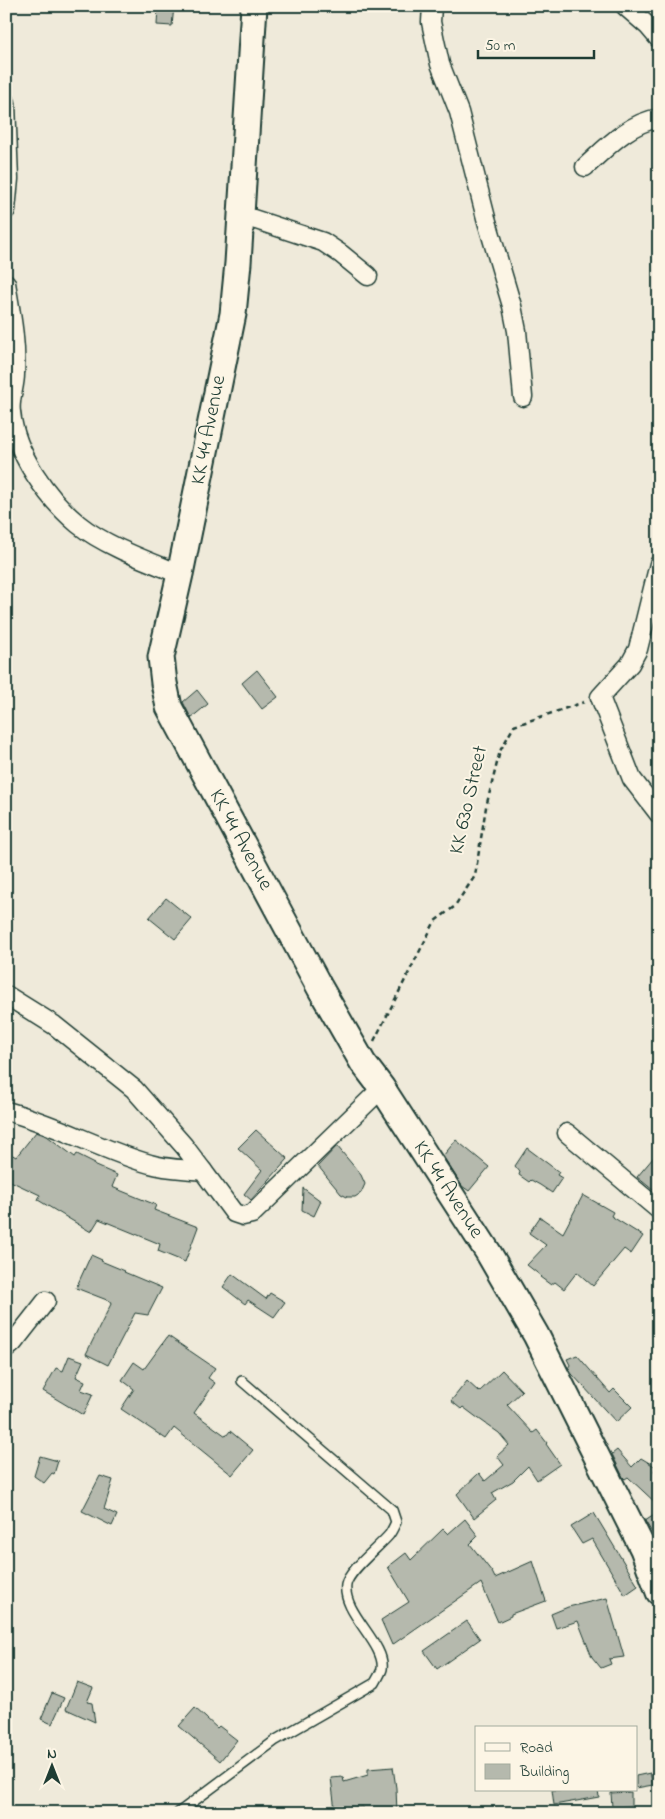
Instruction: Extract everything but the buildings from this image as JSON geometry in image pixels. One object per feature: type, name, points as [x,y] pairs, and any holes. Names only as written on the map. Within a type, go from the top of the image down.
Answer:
[{"type":"main road","name":"KK 44 Avenue","points":[[254,6],[233,314],[180,574],[161,657],[169,707],[320,988],[364,1063],[488,1252],[536,1335],[643,1549],[659,1592]]},
{"type":"street","points":[[432,6],[431,22],[440,64],[459,112],[486,218],[512,306],[517,331],[522,397]]},
{"type":"street","points":[[625,6],[648,26],[659,39]]},
{"type":"street","points":[[6,103],[10,179],[6,210]]},
{"type":"street","points":[[585,167],[617,138],[636,126],[659,118]]},
{"type":"street","points":[[241,215],[324,242],[368,276]]},
{"type":"street","points":[[6,283],[12,325],[15,374],[8,412],[16,440],[33,472],[55,501],[78,524],[116,548],[180,574]]},
{"type":"street","points":[[659,564],[638,649],[630,664],[600,697],[632,779],[659,814]]},
{"type":"street","points":[[6,995],[54,1025],[134,1089],[184,1146],[234,1213],[242,1216],[252,1214],[382,1088]]},
{"type":"street","points":[[6,1111],[152,1165],[203,1171]]},
{"type":"street","points":[[567,1133],[659,1210]]},
{"type":"street","points":[[6,1349],[46,1301]]},
{"type":"lane","points":[[178,1813],[276,1740],[375,1683],[382,1669],[380,1655],[353,1611],[347,1595],[346,1583],[358,1566],[390,1534],[396,1522],[392,1510],[242,1381]]},
{"type":"path","name":"KK 630 Street","points":[[364,1063],[435,921],[454,907],[475,876],[486,807],[500,750],[514,726],[600,697]]}]
